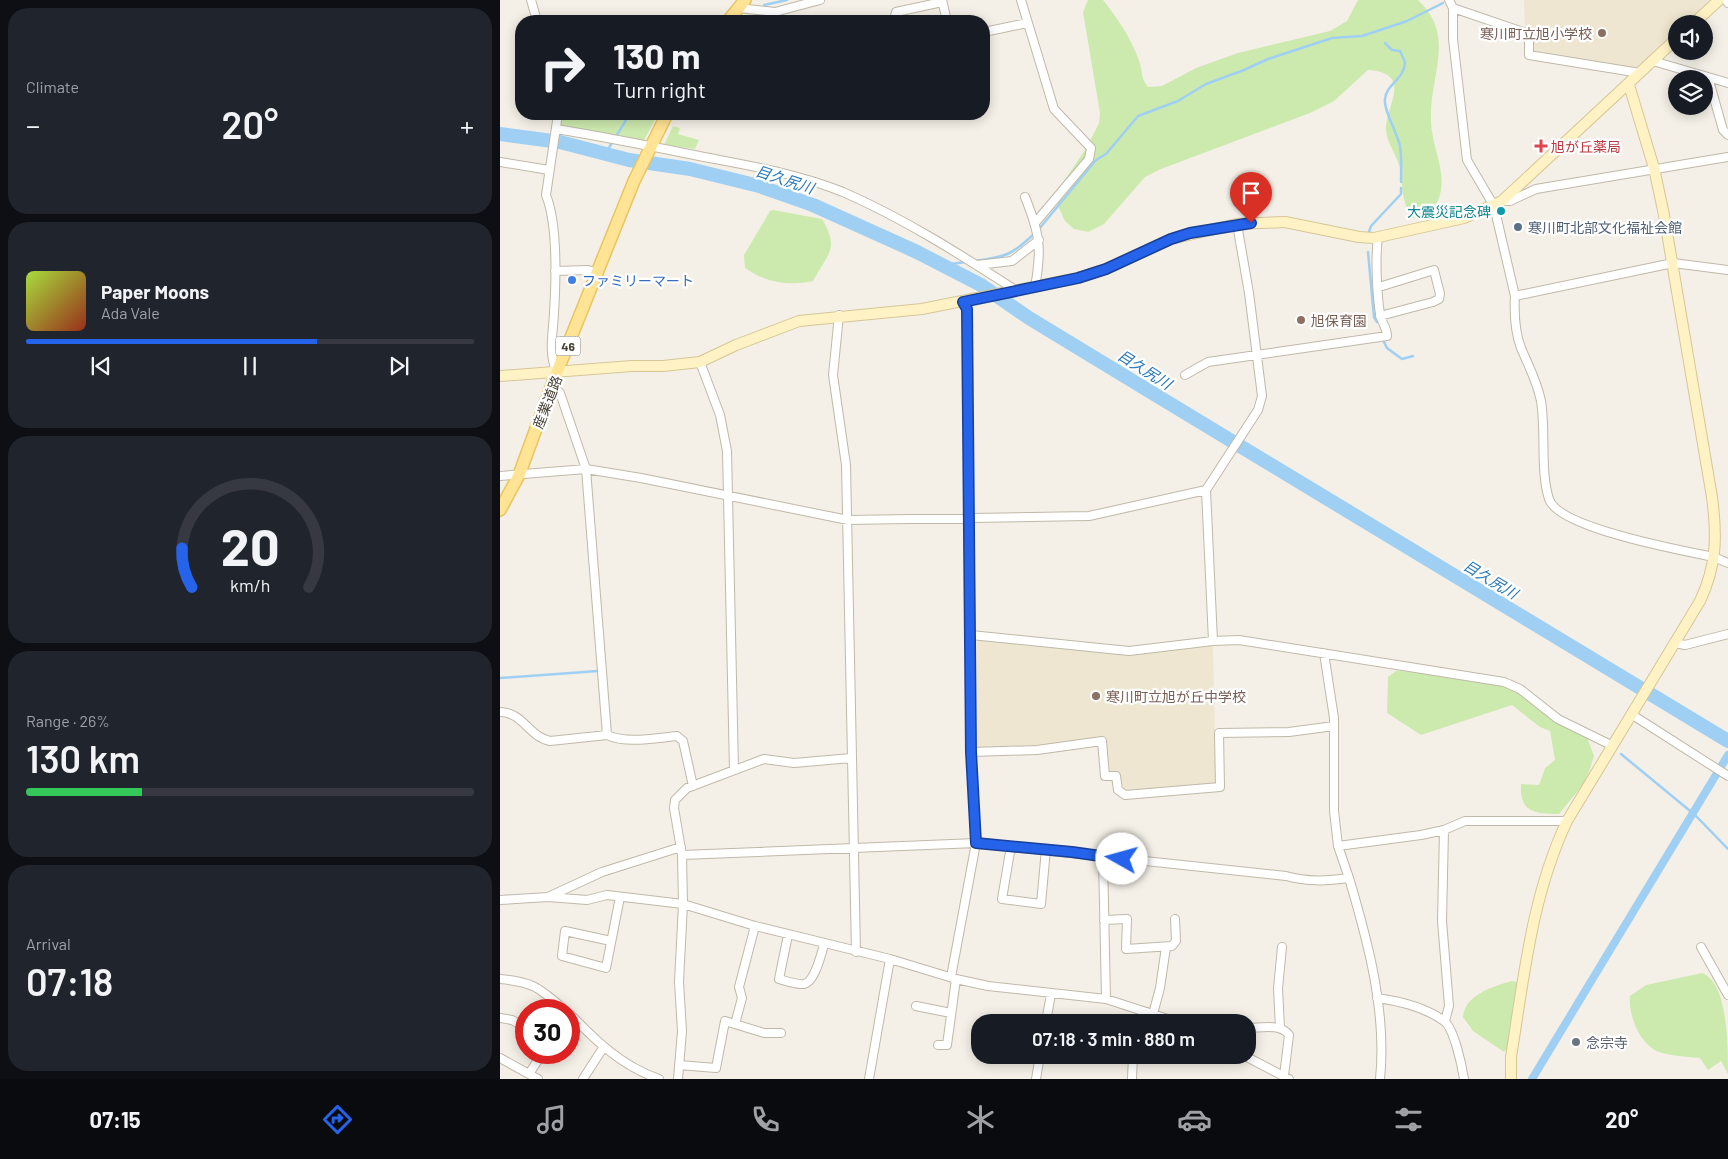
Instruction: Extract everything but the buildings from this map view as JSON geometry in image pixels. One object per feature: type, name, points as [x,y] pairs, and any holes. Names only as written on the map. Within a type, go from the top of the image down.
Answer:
[{"type":"main road","points":[[733,15],[742,4]]},
{"type":"main road","name":"46","points":[[650,147],[664,120]]},
{"type":"main road","name":"産業道路","points":[[500,510],[519,475],[557,373],[634,181],[650,147]]},
{"type":"street","points":[[531,0],[535,15]]},
{"type":"street","points":[[742,4],[775,12],[820,0]]},
{"type":"street","points":[[1021,0],[1054,109],[1091,148],[1089,159],[1036,223]]},
{"type":"street","points":[[1449,0],[1453,8],[1452,39],[1467,160],[1498,204],[1515,296],[1514,311],[1520,347],[1537,383],[1544,422],[1547,490],[1550,502],[1560,511],[1601,531],[1714,557],[1728,563]]},
{"type":"street","points":[[1703,15],[1719,0]]},
{"type":"street","points":[[895,15],[896,12],[942,1],[946,15]]},
{"type":"street","points":[[1453,8],[1528,34],[1529,55],[1640,73]]},
{"type":"street","points":[[990,31],[1027,23]]},
{"type":"street","points":[[1498,204],[1668,47]]},
{"type":"street","points":[[1653,61],[1684,70]]},
{"type":"street","points":[[1713,78],[1728,83]]},
{"type":"street","points":[[1510,1079],[1510,1057],[1538,901],[1554,848],[1567,821],[1707,587],[1714,557],[1716,528],[1713,505],[1673,263],[1654,168],[1628,85]]},
{"type":"street","points":[[1713,95],[1723,130],[1728,135]]},
{"type":"street","points":[[557,373],[551,353],[555,271],[550,207],[546,195],[558,120]]},
{"type":"street","points":[[555,130],[614,139],[802,178],[842,192],[893,215],[977,265],[1016,291]]},
{"type":"street","points":[[500,376],[700,362],[799,321],[839,315],[922,309],[1078,278],[1106,269],[1171,239],[1237,224],[1285,222],[1359,237],[1378,238],[1464,218],[1536,189],[1728,157]]},
{"type":"street","points":[[500,162],[549,169]]},
{"type":"street","points":[[1025,197],[1036,223],[1039,240],[1040,260],[1035,287]]},
{"type":"street","points":[[1213,641],[1206,490],[1258,410],[1262,396],[1237,224]]},
{"type":"street","points":[[1185,375],[1208,362],[1387,336],[1387,328],[1380,316],[1376,251],[1378,238]]},
{"type":"street","points":[[977,265],[1012,261],[1039,240]]},
{"type":"street","points":[[1515,296],[1673,263],[1728,270]]},
{"type":"street","points":[[555,271],[588,270],[598,273]]},
{"type":"street","points":[[1379,287],[1434,270],[1440,294],[1439,299],[1434,302],[1380,316]]},
{"type":"street","points":[[938,1045],[947,1045],[953,978],[976,843],[971,752],[967,301]]},
{"type":"street","points":[[839,315],[833,384],[844,451],[848,520],[856,952]]},
{"type":"street","points":[[700,362],[720,414],[727,451],[734,770]]},
{"type":"street","points":[[552,387],[560,393],[586,469],[607,735]]},
{"type":"street","points":[[500,476],[586,469],[641,478],[727,497],[848,520],[1089,516],[1206,490]]},
{"type":"street","points":[[1675,643],[1685,645],[1728,634]]},
{"type":"street","points":[[971,635],[1129,652],[1213,641],[1239,640],[1504,682],[1520,689],[1558,719],[1612,746]]},
{"type":"street","points":[[1324,653],[1334,726],[1334,811],[1338,846],[1368,947],[1377,998],[1381,1037],[1380,1079]]},
{"type":"street","points":[[500,712],[516,715],[542,739],[550,741],[607,735],[614,738],[642,740],[677,736],[684,741],[693,786]]},
{"type":"street","points":[[1632,713],[1685,750],[1728,776]]},
{"type":"street","points":[[971,752],[1037,750],[1102,741],[1105,776],[1116,776],[1118,790],[1125,795],[1220,787],[1219,733],[1289,732],[1334,726]]},
{"type":"street","points":[[678,1079],[682,1031],[679,982],[682,904],[681,851],[674,808],[676,800],[687,788],[764,759],[794,763],[851,758]]},
{"type":"street","points":[[1338,846],[1421,835],[1444,830],[1465,821],[1567,821]]},
{"type":"street","points":[[1444,830],[1442,921],[1449,1006],[1445,1022]]},
{"type":"street","points":[[548,898],[602,872],[681,851],[854,849],[976,843],[1286,876],[1301,880],[1322,881],[1349,878]]},
{"type":"street","points":[[1011,846],[1002,899],[1041,904],[1046,849]]},
{"type":"street","points":[[1104,857],[1106,999]]},
{"type":"street","points":[[500,900],[548,898],[586,900],[607,896],[682,904],[755,926],[890,959],[953,978],[988,986],[1106,999],[1153,1014]]},
{"type":"street","points":[[611,941],[565,932],[562,956],[606,968],[620,897]]},
{"type":"street","points":[[1104,920],[1127,920],[1126,949],[1172,946],[1176,940],[1175,919]]},
{"type":"street","points":[[734,1024],[742,998],[739,987],[755,926]]},
{"type":"street","points":[[788,935],[779,979],[803,984],[807,982],[815,971],[824,944]]},
{"type":"street","points":[[1150,1013],[1160,988],[1166,947]]},
{"type":"street","points":[[1280,1028],[1278,988],[1282,947]]},
{"type":"street","points":[[1701,947],[1728,995]]},
{"type":"street","points":[[869,1079],[890,959]]},
{"type":"street","points":[[500,979],[525,982],[537,987],[551,999]]},
{"type":"street","points":[[1048,1014],[1052,994]]},
{"type":"street","points":[[1377,998],[1396,1001],[1421,1009],[1445,1022],[1462,1059],[1464,1079]]},
{"type":"street","points":[[916,1006],[951,1013]]},
{"type":"street","points":[[500,1018],[515,1022]]},
{"type":"street","points":[[678,1064],[716,1068],[725,1022],[764,1033],[781,1033]]},
{"type":"street","points":[[580,1025],[604,1048],[620,1060],[655,1078]]},
{"type":"street","points":[[1256,1028],[1280,1028],[1285,1030],[1288,1035],[1286,1078],[1256,1062]]},
{"type":"street","points":[[587,1078],[604,1048]]},
{"type":"street","points":[[500,1058],[538,1079]]},
{"type":"street","points":[[529,1074],[535,1064]]},
{"type":"street","points":[[1036,1079],[1038,1064]]},
{"type":"street","points":[[1132,1079],[1133,1064]]},
{"type":"shaded area","name":"寒川町立旭小学校","points":[[1524,0],[1710,0],[1694,15],[1668,15],[1668,39],[1636,69],[1534,55],[1532,35],[1525,32]]},
{"type":"shaded area","name":"寒川町立旭が丘中学校","points":[[977,640],[1129,655],[1213,645],[1216,783],[1127,791],[1121,788],[1119,774],[1109,772],[1106,737],[1036,746],[977,749]]},
{"type":"green space","points":[[1088,0],[1103,0],[1118,20],[1135,50],[1148,87],[1162,86],[1196,68],[1238,53],[1330,31],[1347,21],[1358,0],[1418,0],[1430,14],[1439,42],[1431,104],[1431,120],[1442,185],[1435,206],[1428,214],[1417,218],[1413,218],[1408,210],[1403,196],[1400,170],[1386,131],[1393,99],[1394,83],[1390,77],[1381,72],[1368,70],[1334,101],[1310,113],[1161,169],[1145,177],[1104,224],[1088,232],[1074,229],[1065,221],[1058,206],[1058,190],[1087,147],[1099,123],[1100,113],[1083,12]]},
{"type":"green space","points":[[560,120],[655,120],[643,142],[559,126]]},
{"type":"green space","points":[[673,126],[680,128],[678,134],[699,140],[695,149],[664,145]]},
{"type":"green space","points":[[770,211],[822,219],[830,237],[830,251],[813,281],[778,282],[761,277],[745,268],[744,255]]},
{"type":"green space","points":[[1396,671],[1465,674],[1513,680],[1547,710],[1587,737],[1594,756],[1586,781],[1559,814],[1531,810],[1523,801],[1521,784],[1539,785],[1545,768],[1555,760],[1550,731],[1540,727],[1512,705],[1421,735],[1387,713],[1388,677]]},
{"type":"green space","points":[[1702,973],[1711,979],[1722,1002],[1727,1032],[1728,1074],[1721,1061],[1708,1070],[1700,1058],[1671,1055],[1654,1050],[1647,1044],[1633,1021],[1630,996],[1646,985]]},
{"type":"green space","points":[[1512,981],[1521,983],[1523,1012],[1520,1028],[1504,1052],[1473,1031],[1463,1017],[1465,1009],[1474,997],[1489,989]]},
{"type":"waterway","points":[[764,5],[787,0]]},
{"type":"waterway","points":[[1039,229],[1096,160],[1106,154],[1138,116],[1178,101],[1206,84],[1268,59],[1332,38],[1362,36],[1407,21],[1443,3]]},
{"type":"waterway","points":[[1385,43],[1392,50],[1400,51],[1405,62],[1402,73],[1389,89],[1385,99],[1386,109],[1400,146],[1401,182]]},
{"type":"waterway","points":[[605,154],[626,120]]},
{"type":"waterway","name":"目久尻川","points":[[500,134],[560,142],[629,160],[690,169],[759,186],[813,205],[917,252],[981,285],[1029,318],[1728,741]]},
{"type":"waterway","points":[[1369,232],[1371,226],[1401,194],[1401,188]]},
{"type":"waterway","points":[[974,261],[1008,254],[1035,233]]},
{"type":"waterway","points":[[1368,252],[1374,317],[1377,322]]},
{"type":"waterway","points":[[943,265],[966,262]]},
{"type":"waterway","points":[[1383,340],[1387,348],[1402,359],[1413,356]]},
{"type":"waterway","points":[[500,678],[598,671]]},
{"type":"waterway","points":[[1621,754],[1695,815],[1728,849]]},
{"type":"waterway","points":[[1532,1079],[1728,755]]},
{"type":"place","name":"寒川町立旭小学校","points":[[1602,33]]},
{"type":"place","name":"旭が丘薬局","points":[[1541,146]]},
{"type":"place","name":"大震災記念碑","points":[[1501,211]]},
{"type":"place","name":"寒川町北部文化福祉会館","points":[[1518,227]]},
{"type":"place","name":"ファミリーマート","points":[[572,280]]},
{"type":"place","name":"旭保育園","points":[[1301,320]]},
{"type":"place","name":"寒川町立旭が丘中学校","points":[[1096,696]]},
{"type":"place","name":"念宗寺","points":[[1576,1042]]},
{"type":"route","points":[[1122,859],[1072,852],[976,843],[971,752],[967,309],[963,302],[1078,278],[1106,269],[1171,239],[1190,233],[1251,223]]}]
